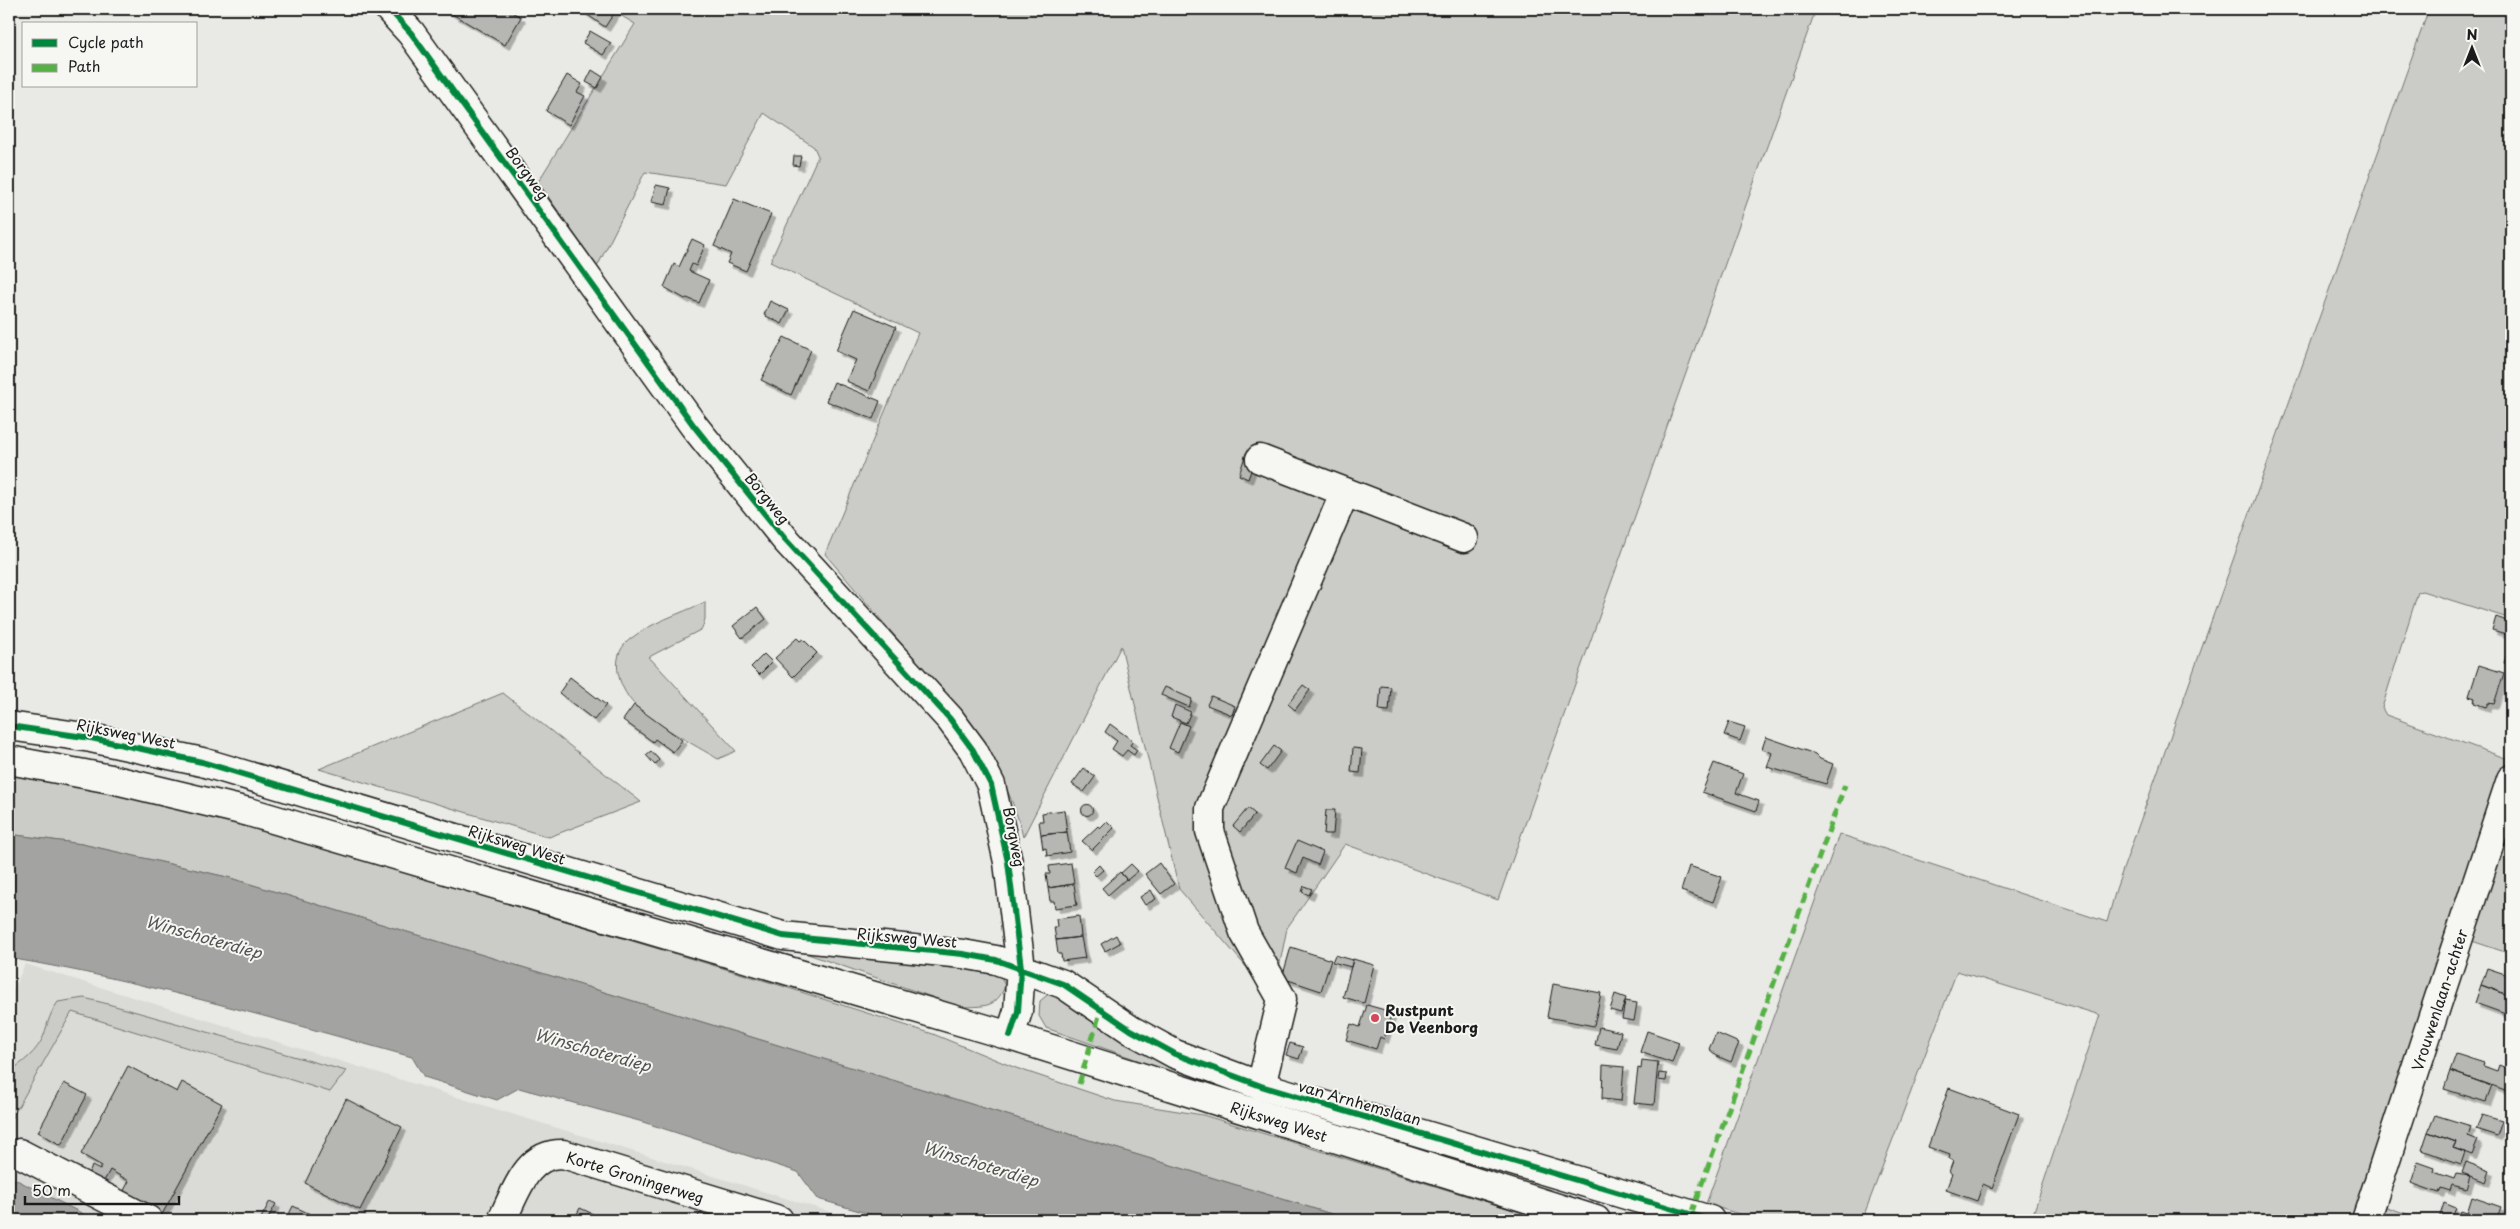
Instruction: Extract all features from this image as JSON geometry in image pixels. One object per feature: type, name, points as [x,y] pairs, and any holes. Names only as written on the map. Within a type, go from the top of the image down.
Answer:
[{"type":"street","name":"Borgweg","points":[[389,9],[417,41],[694,426],[785,539],[950,720],[973,750],[991,785],[997,806],[1014,898],[1021,968],[1018,1011],[1010,1036]]},
{"type":"street","points":[[1260,459],[1464,538]]},
{"type":"street","points":[[1262,1086],[1282,999],[1244,932],[1210,831],[1210,808],[1346,492]]},
{"type":"street","name":"Rijksweg West","points":[[9,726],[91,738],[202,762],[735,924],[783,936],[963,954],[1021,968]]},
{"type":"street","name":"Rijksweg West","points":[[9,760],[111,779],[249,812],[1010,1036],[1596,1220]]},
{"type":"street","name":"Vrouwenlaan-achter","points":[[2366,1220],[2511,779]]},
{"type":"street","name":"van Arnhemslaan","points":[[1021,968],[1076,991],[1131,1030],[1175,1054],[1262,1086],[1710,1220]]},
{"type":"street","points":[[19,1153],[148,1220]]},
{"type":"street","name":"Korte Groningerweg","points":[[502,1220],[527,1169],[538,1160],[550,1154],[563,1154],[744,1215],[779,1220]]},
{"type":"shaded area","points":[[610,9],[1816,9],[1498,900],[1345,844],[1287,928],[1273,998],[1179,889],[1121,646],[1023,837],[1008,792],[986,750],[969,723],[825,554],[918,333],[770,262],[818,156],[814,147],[764,113],[726,184],[645,172],[597,267],[538,182],[635,24]]},
{"type":"shaded area","points":[[2429,9],[2511,9],[2511,619],[2422,591],[2418,592],[2382,708],[2386,715],[2508,759],[2468,886],[2355,1220],[2031,1220],[2100,1015],[1957,971],[1862,1220],[1759,1220],[1706,1204],[1839,834],[2107,922],[2116,889]]},
{"type":"shaded area","points":[[705,602],[705,619],[702,629],[649,657],[736,751],[718,759],[665,728],[637,707],[621,684],[617,665],[622,647],[629,640],[656,623]]},
{"type":"shaded area","points":[[503,693],[641,802],[549,837],[319,769]]},
{"type":"shaded area","points":[[9,772],[164,802],[302,842],[779,985],[933,1034],[1016,1068],[1115,1101],[1203,1115],[1546,1220],[1351,1220],[227,877],[82,844],[9,834]]},
{"type":"shaded area","points":[[2511,824],[2511,954],[2472,941]]},
{"type":"shaded area","points":[[799,951],[999,971],[1005,986],[997,999],[988,1005],[961,1007]]},
{"type":"shaded area","points":[[25,964],[856,1220],[9,1220],[9,1000]]},
{"type":"shaded area","points":[[1051,992],[1203,1079],[1192,1079],[1046,1028],[1039,1016],[1040,1001]]},
{"type":"shaded area","points":[[84,998],[346,1071],[330,1092],[72,1012],[9,1123],[9,1072],[38,1047],[51,1014],[58,1002]]},
{"type":"shaded area","points":[[2384,1206],[2424,1220],[2379,1220]]},
{"type":"water","name":"Winschoterdiep","points":[[9,834],[82,844],[227,877],[1351,1220],[890,1220],[818,1199],[798,1172],[643,1122],[519,1088],[497,1100],[424,1077],[412,1057],[261,1015],[161,990],[60,967],[9,958]]},
{"type":"water","points":[[9,1176],[95,1220],[9,1220]]},
{"type":"building","points":[[449,9],[506,9],[521,17],[505,45],[447,11]]},
{"type":"building","points":[[584,9],[616,10],[605,27],[582,11]]},
{"type":"building","points":[[590,31],[611,43],[603,55],[583,43]]},
{"type":"building","points":[[592,70],[603,77],[597,88],[586,82]]},
{"type":"building","points":[[567,75],[582,84],[577,92],[585,96],[569,125],[546,111]]},
{"type":"building","points":[[794,156],[801,156],[799,166],[793,165]]},
{"type":"building","points":[[656,185],[670,188],[666,205],[651,202]]},
{"type":"building","points":[[734,199],[771,214],[746,271],[727,263],[731,254],[714,246]]},
{"type":"building","points":[[692,239],[705,245],[696,266],[692,264],[689,271],[709,280],[699,303],[687,298],[685,299],[664,287],[674,264],[679,267]]},
{"type":"building","points":[[770,301],[789,310],[782,324],[764,315]]},
{"type":"building","points":[[854,309],[896,327],[869,391],[846,381],[856,360],[836,351]]},
{"type":"building","points":[[784,337],[811,350],[791,395],[761,380]]},
{"type":"building","points":[[834,382],[880,401],[873,419],[826,401]]},
{"type":"building","points":[[1246,453],[1256,456],[1248,479],[1239,475]]},
{"type":"building","points":[[757,607],[766,619],[742,638],[733,626]]},
{"type":"building","points":[[2496,617],[2510,622],[2506,634],[2492,630]]},
{"type":"building","points":[[797,638],[800,641],[803,639],[817,653],[793,677],[775,658]]},
{"type":"building","points":[[2511,641],[2511,665],[2504,663]]},
{"type":"building","points":[[764,654],[772,662],[759,675],[751,667]]},
{"type":"building","points":[[2479,665],[2504,673],[2494,704],[2488,703],[2486,707],[2474,703],[2475,698],[2469,696]]},
{"type":"building","points":[[570,677],[606,705],[594,720],[559,693]]},
{"type":"building","points":[[1303,685],[1310,690],[1295,710],[1288,704]]},
{"type":"building","points":[[1381,686],[1391,687],[1389,711],[1379,710]]},
{"type":"building","points":[[1165,687],[1192,699],[1189,707],[1161,695]]},
{"type":"building","points":[[1211,696],[1235,706],[1232,715],[1207,705]]},
{"type":"building","points":[[634,705],[682,740],[673,752],[655,739],[653,742],[623,720]]},
{"type":"building","points":[[1175,705],[1191,712],[1186,723],[1171,717]]},
{"type":"building","points":[[1180,722],[1189,726],[1178,752],[1169,748]]},
{"type":"building","points":[[1729,722],[1745,727],[1740,741],[1724,735]]},
{"type":"building","points":[[1110,724],[1133,741],[1130,745],[1137,750],[1134,755],[1127,750],[1122,756],[1112,749],[1117,741],[1105,732]]},
{"type":"building","points":[[1766,737],[1815,754],[1820,759],[1833,764],[1826,784],[1767,767],[1772,753],[1762,749]]},
{"type":"building","points":[[1274,746],[1281,751],[1267,770],[1260,765]]},
{"type":"building","points":[[1353,748],[1362,749],[1360,773],[1351,772]]},
{"type":"building","points":[[651,751],[659,760],[655,765],[646,755]]},
{"type":"building","points":[[1714,763],[1743,774],[1736,793],[1759,801],[1756,811],[1702,792]]},
{"type":"building","points":[[1084,768],[1095,777],[1084,792],[1072,784]]},
{"type":"building","points":[[1087,804],[1093,810],[1087,816],[1081,810]]},
{"type":"building","points":[[1248,808],[1255,814],[1240,832],[1233,826]]},
{"type":"building","points":[[1064,810],[1067,832],[1041,835],[1039,821],[1043,821],[1042,813]]},
{"type":"building","points":[[1326,810],[1335,810],[1333,834],[1324,834]]},
{"type":"building","points":[[1107,821],[1114,828],[1092,850],[1082,841],[1098,826],[1100,828]]},
{"type":"building","points":[[1067,832],[1070,852],[1047,856],[1046,848],[1043,849],[1041,835]]},
{"type":"building","points":[[1297,841],[1323,852],[1318,865],[1303,858],[1297,873],[1285,868]]},
{"type":"building","points":[[1071,863],[1074,884],[1048,888],[1046,874],[1050,874],[1049,866]]},
{"type":"building","points":[[1159,863],[1174,884],[1161,894],[1145,874]]},
{"type":"building","points":[[1131,864],[1138,871],[1127,880],[1121,873]]},
{"type":"building","points":[[1099,865],[1103,870],[1096,876],[1092,872]]},
{"type":"building","points":[[1689,866],[1722,877],[1713,902],[1681,891]]},
{"type":"building","points":[[1120,872],[1126,879],[1108,895],[1102,888]]},
{"type":"building","points":[[1074,884],[1077,905],[1055,908],[1054,901],[1050,901],[1048,888]]},
{"type":"building","points":[[1304,886],[1312,889],[1309,895],[1302,892]]},
{"type":"building","points":[[1151,890],[1156,899],[1145,905],[1140,897]]},
{"type":"building","points":[[1079,916],[1081,937],[1056,940],[1054,927],[1057,926],[1056,919]]},
{"type":"building","points":[[1116,935],[1120,943],[1105,951],[1101,944]]},
{"type":"building","points":[[1081,937],[1085,958],[1062,961],[1061,954],[1058,954],[1056,940]]},
{"type":"building","points":[[1291,947],[1331,960],[1321,991],[1282,978]]},
{"type":"building","points":[[1335,955],[1353,960],[1351,967],[1332,962]]},
{"type":"building","points":[[1353,959],[1374,965],[1364,1003],[1343,997]]},
{"type":"building","points":[[2487,968],[2511,976],[2511,996],[2481,985]]},
{"type":"building","points":[[1553,984],[1601,993],[1594,1026],[1547,1017]]},
{"type":"building","points":[[2481,985],[2511,996],[2511,1016],[2475,1003]]},
{"type":"building","points":[[1615,994],[1626,998],[1621,1013],[1610,1010]]},
{"type":"building","points":[[1625,1001],[1637,1003],[1634,1021],[1622,1019]]},
{"type":"building","points":[[1367,1005],[1392,1012],[1384,1039],[1380,1037],[1376,1049],[1346,1040],[1351,1024],[1360,1027]]},
{"type":"building","points":[[1599,1027],[1621,1032],[1617,1049],[1595,1045]]},
{"type":"building","points":[[1647,1031],[1679,1042],[1672,1063],[1640,1052]]},
{"type":"building","points":[[1716,1033],[1739,1043],[1731,1062],[1717,1056],[1709,1049]]},
{"type":"building","points":[[1290,1043],[1303,1047],[1299,1059],[1286,1055]]},
{"type":"building","points":[[2456,1054],[2484,1063],[2483,1066],[2497,1071],[2499,1065],[2511,1070],[2505,1091],[2450,1071]]},
{"type":"building","points":[[1642,1060],[1658,1062],[1654,1105],[1634,1103],[1638,1068],[1641,1069]]},
{"type":"building","points":[[1603,1065],[1624,1067],[1621,1101],[1602,1099]]},
{"type":"building","points":[[128,1066],[177,1092],[182,1082],[222,1104],[159,1220],[119,1200],[129,1181],[110,1170],[99,1190],[84,1182],[92,1166],[100,1170],[102,1166],[81,1154]]},
{"type":"building","points":[[2450,1071],[2492,1086],[2486,1102],[2444,1089]]},
{"type":"building","points":[[1659,1073],[1667,1074],[1666,1081],[1658,1080]]},
{"type":"building","points":[[64,1083],[87,1095],[61,1145],[38,1132]]},
{"type":"building","points":[[1949,1088],[2019,1114],[1992,1188],[1983,1184],[1977,1201],[1946,1190],[1952,1174],[1949,1172],[1953,1161],[1949,1159],[1950,1155],[1928,1147]]},
{"type":"building","points":[[346,1099],[402,1127],[360,1210],[305,1183]]},
{"type":"building","points":[[2435,1115],[2471,1126],[2468,1136],[2478,1140],[2472,1155],[2453,1148],[2456,1142],[2428,1132]]},
{"type":"building","points":[[2482,1115],[2502,1121],[2497,1136],[2476,1129]]},
{"type":"building","points":[[2428,1132],[2456,1142],[2453,1148],[2465,1152],[2461,1164],[2422,1150]]},
{"type":"building","points":[[2418,1162],[2435,1168],[2434,1172],[2454,1179],[2456,1174],[2470,1176],[2466,1189],[2452,1185],[2450,1191],[2441,1188],[2439,1193],[2411,1183]]},
{"type":"building","points":[[2466,1162],[2490,1171],[2486,1182],[2462,1173]]},
{"type":"building","points":[[2472,1197],[2501,1207],[2496,1220],[2458,1220],[2461,1211],[2467,1213]]},
{"type":"building","points":[[270,1201],[276,1204],[267,1220],[260,1220]]},
{"type":"building","points":[[2444,1203],[2456,1208],[2451,1220],[2439,1219]]},
{"type":"building","points":[[293,1206],[323,1220],[286,1220]]},
{"type":"building","points":[[580,1208],[606,1220],[574,1220]]},
{"type":"building","points":[[700,1213],[715,1220],[696,1220]]},
{"type":"marked path","points":[[1691,1214],[1845,785]]},
{"type":"marked path","points":[[1079,1084],[1101,1009]]},
{"type":"cycle path","points":[[389,9],[411,33],[694,426],[785,539],[950,719],[973,750],[991,785],[1008,862],[1021,968],[1018,1011],[1010,1036]]},
{"type":"cycle path","points":[[9,726],[91,738],[202,762],[783,936],[963,954],[996,960],[1063,984],[1131,1030],[1175,1054],[1261,1086],[1710,1220]]},
{"type":"place","name":"Rustpunt De Veenborg","points":[[1375,1018]]}]
